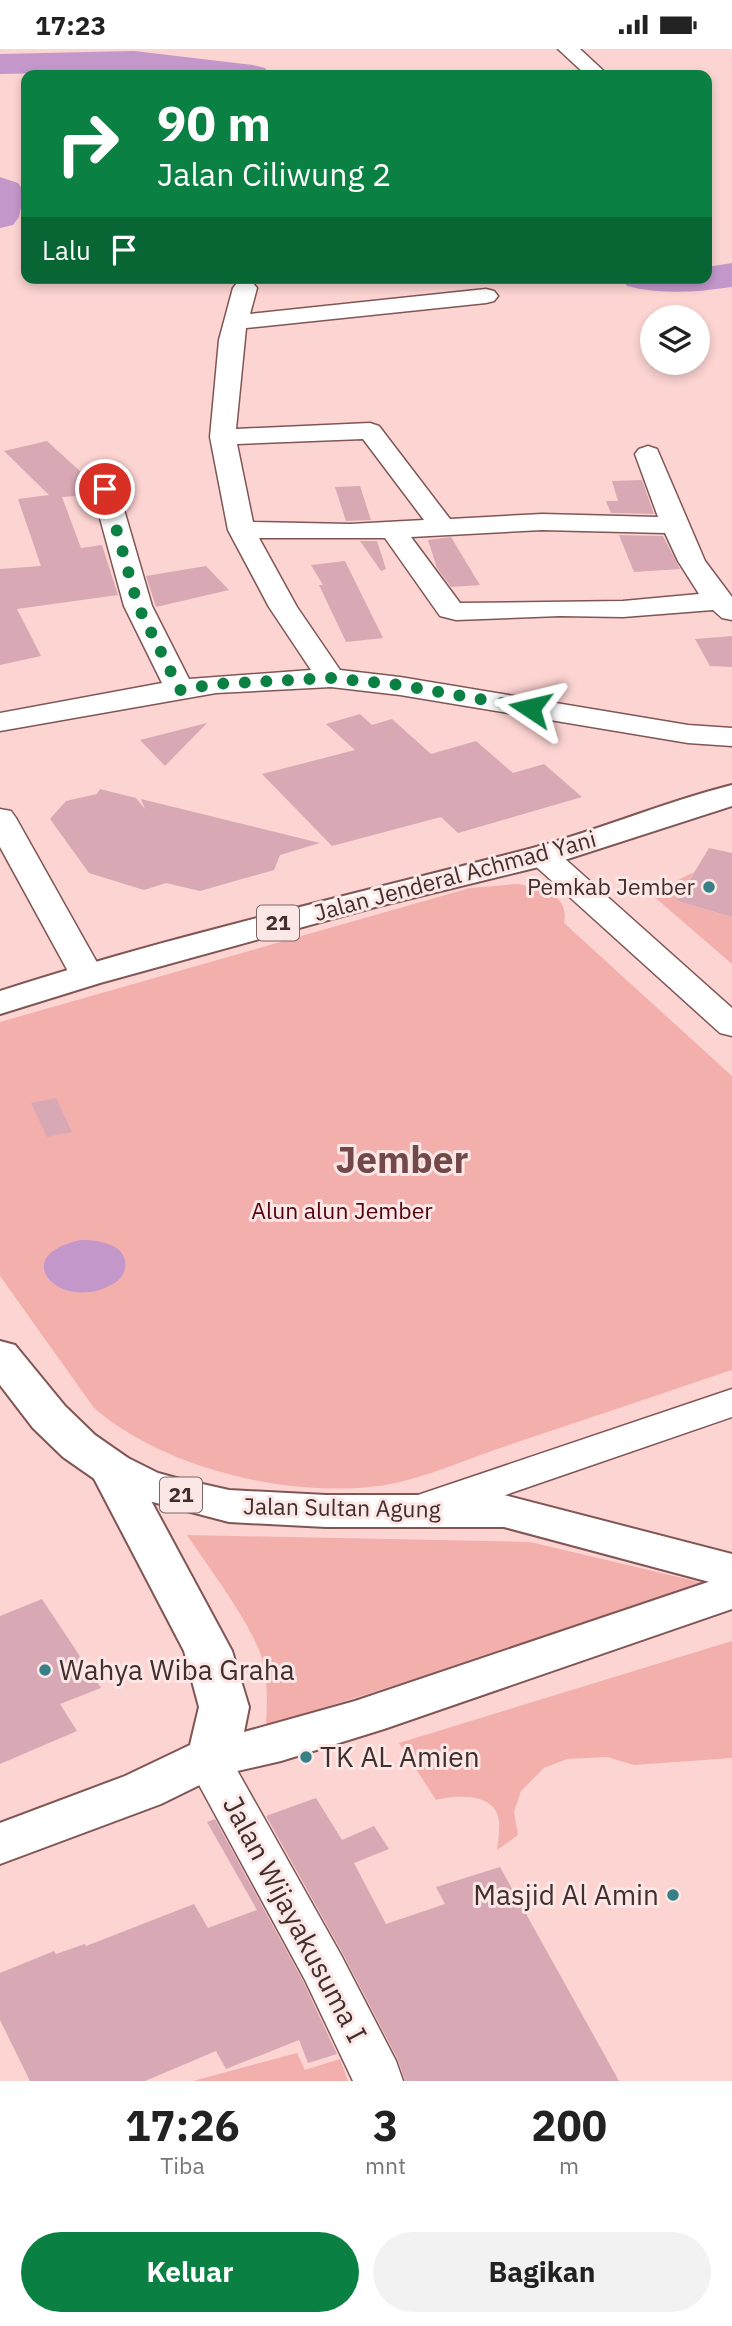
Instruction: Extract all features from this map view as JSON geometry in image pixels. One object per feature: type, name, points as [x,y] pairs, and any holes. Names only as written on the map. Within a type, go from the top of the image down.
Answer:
[{"type":"main road","name":"Jalan Jenderal Achmad Yani","points":[[7,1000],[87,975],[431,881],[543,856],[732,795]]},
{"type":"main road","name":"Jalan Sultan Agung","points":[[0,1355],[49,1416],[79,1446],[112,1469],[142,1484],[229,1506],[326,1511],[504,1511],[524,1514],[732,1571]]},
{"type":"main road","points":[[112,1469],[208,1651],[224,1707],[218,1741],[208,1759]]},
{"type":"main road","points":[[0,1844],[143,1790],[208,1759],[281,1742],[367,1716],[732,1591]]},
{"type":"street","points":[[568,49],[592,70]]},
{"type":"street","points":[[246,288],[231,340],[223,437],[241,530],[284,607],[331,678]]},
{"type":"street","points":[[237,322],[486,296]]},
{"type":"street","points":[[223,437],[370,431],[442,526]]},
{"type":"street","points":[[392,530],[450,610],[456,613],[560,608],[724,606],[675,525],[648,454]]},
{"type":"street","points":[[105,489],[138,606],[180,690]]},
{"type":"street","points":[[241,530],[306,533],[542,521],[675,525]]},
{"type":"street","points":[[0,722],[216,684],[331,678],[400,685],[688,734],[732,737]]},
{"type":"street","points":[[0,818],[87,975]]},
{"type":"street","points":[[543,856],[732,1026]]},
{"type":"street","points":[[416,1511],[732,1402]]},
{"type":"street","name":"Jalan Wijayakusuma I","points":[[208,1759],[324,1969],[378,2076],[378,2081]]},
{"type":"green space","points":[[694,872],[677,901],[732,917],[732,964],[651,894]]},
{"type":"green space","name":"Alun alun Jember","points":[[518,884],[544,890],[558,899],[565,913],[564,923],[732,1076],[732,1370],[424,1475],[378,1486],[343,1489],[267,1482],[190,1462],[122,1429],[94,1408],[0,1276],[0,1022],[470,888]]},
{"type":"green space","points":[[187,1535],[530,1542],[712,1585],[266,1726],[266,1681],[260,1651],[242,1617]]},
{"type":"green space","points":[[732,1641],[732,1758],[634,1765],[607,1757],[567,1759],[544,1768],[521,1791],[514,1812],[518,1835],[497,1850],[499,1821],[491,1805],[483,1800],[463,1797],[436,1800],[399,1743]]},
{"type":"green space","points":[[297,2053],[305,2070],[340,2059],[348,2081],[193,2081]]},
{"type":"shaded area","points":[[81,1240],[111,1245],[122,1253],[125,1268],[119,1279],[94,1291],[75,1292],[60,1287],[49,1279],[44,1269],[47,1258],[58,1248]]},
{"type":"building","points":[[47,441],[93,483],[90,488],[91,495],[62,497],[81,548],[102,545],[118,595],[17,609],[41,656],[0,665],[0,569],[41,566],[18,499],[49,495],[4,451]]},
{"type":"building","points":[[642,480],[654,514],[611,513],[606,501],[618,501],[612,481]]},
{"type":"building","points":[[360,486],[371,520],[346,521],[335,487]]},
{"type":"building","points":[[619,535],[663,536],[680,569],[634,572]]},
{"type":"building","points":[[451,537],[480,585],[451,587],[437,568],[428,540]]},
{"type":"building","points":[[360,541],[377,541],[386,569],[381,571]]},
{"type":"building","points":[[345,561],[383,638],[346,642],[319,585],[323,585],[311,565]]},
{"type":"building","points":[[206,566],[229,590],[156,607],[146,576]]},
{"type":"building","points":[[732,636],[732,667],[710,666],[695,639]]},
{"type":"building","points":[[360,714],[372,725],[392,719],[431,754],[476,741],[513,773],[544,764],[582,797],[458,833],[441,817],[332,846],[262,774],[355,750],[326,724]]},
{"type":"building","points":[[207,723],[165,766],[140,740]]},
{"type":"building","points":[[100,789],[136,798],[145,809],[141,799],[320,843],[280,855],[274,870],[200,891],[166,883],[144,890],[89,873],[50,819],[66,801],[97,794]]},
{"type":"building","name":"Pemkab Jember","points":[[709,848],[732,853],[732,917],[677,901]]},
{"type":"building","points":[[56,1098],[72,1132],[47,1137],[31,1103]]},
{"type":"building","name":"Wahya Wiba Graha","points":[[42,1599],[101,1688],[60,1704],[77,1731],[0,1764],[0,1616]]},
{"type":"building","points":[[316,1798],[342,1840],[374,1826],[389,1849],[354,1863],[386,1924],[445,1904],[436,1887],[500,1867],[619,2081],[405,2081],[398,2060],[343,1954],[266,1816]]},
{"type":"building","points":[[215,1819],[303,1981],[337,2054],[308,2063],[299,2040],[226,2069],[216,2051],[145,2081],[30,2081],[0,2020],[0,1973],[54,1951],[56,1954],[85,1944],[86,1946],[194,1904],[208,1928],[257,1910],[207,1822]]},
{"type":"waterway","points":[[0,64],[134,61],[210,70]]},
{"type":"waterway","points":[[0,188],[5,191],[0,217]]},
{"type":"waterway","points":[[712,278],[732,275]]},
{"type":"place","name":"Pemkab Jember","points":[[709,887]]},
{"type":"place","name":"Wahya Wiba Graha","points":[[45,1670]]},
{"type":"place","name":"TK AL Amien","points":[[306,1757]]},
{"type":"place","name":"Masjid Al Amin","points":[[673,1895]]},
{"type":"district","name":"Jember","points":[[402,1160]]},
{"type":"route","points":[[105,489],[138,606],[180,690],[216,684],[331,678],[400,685],[530,708]]}]
